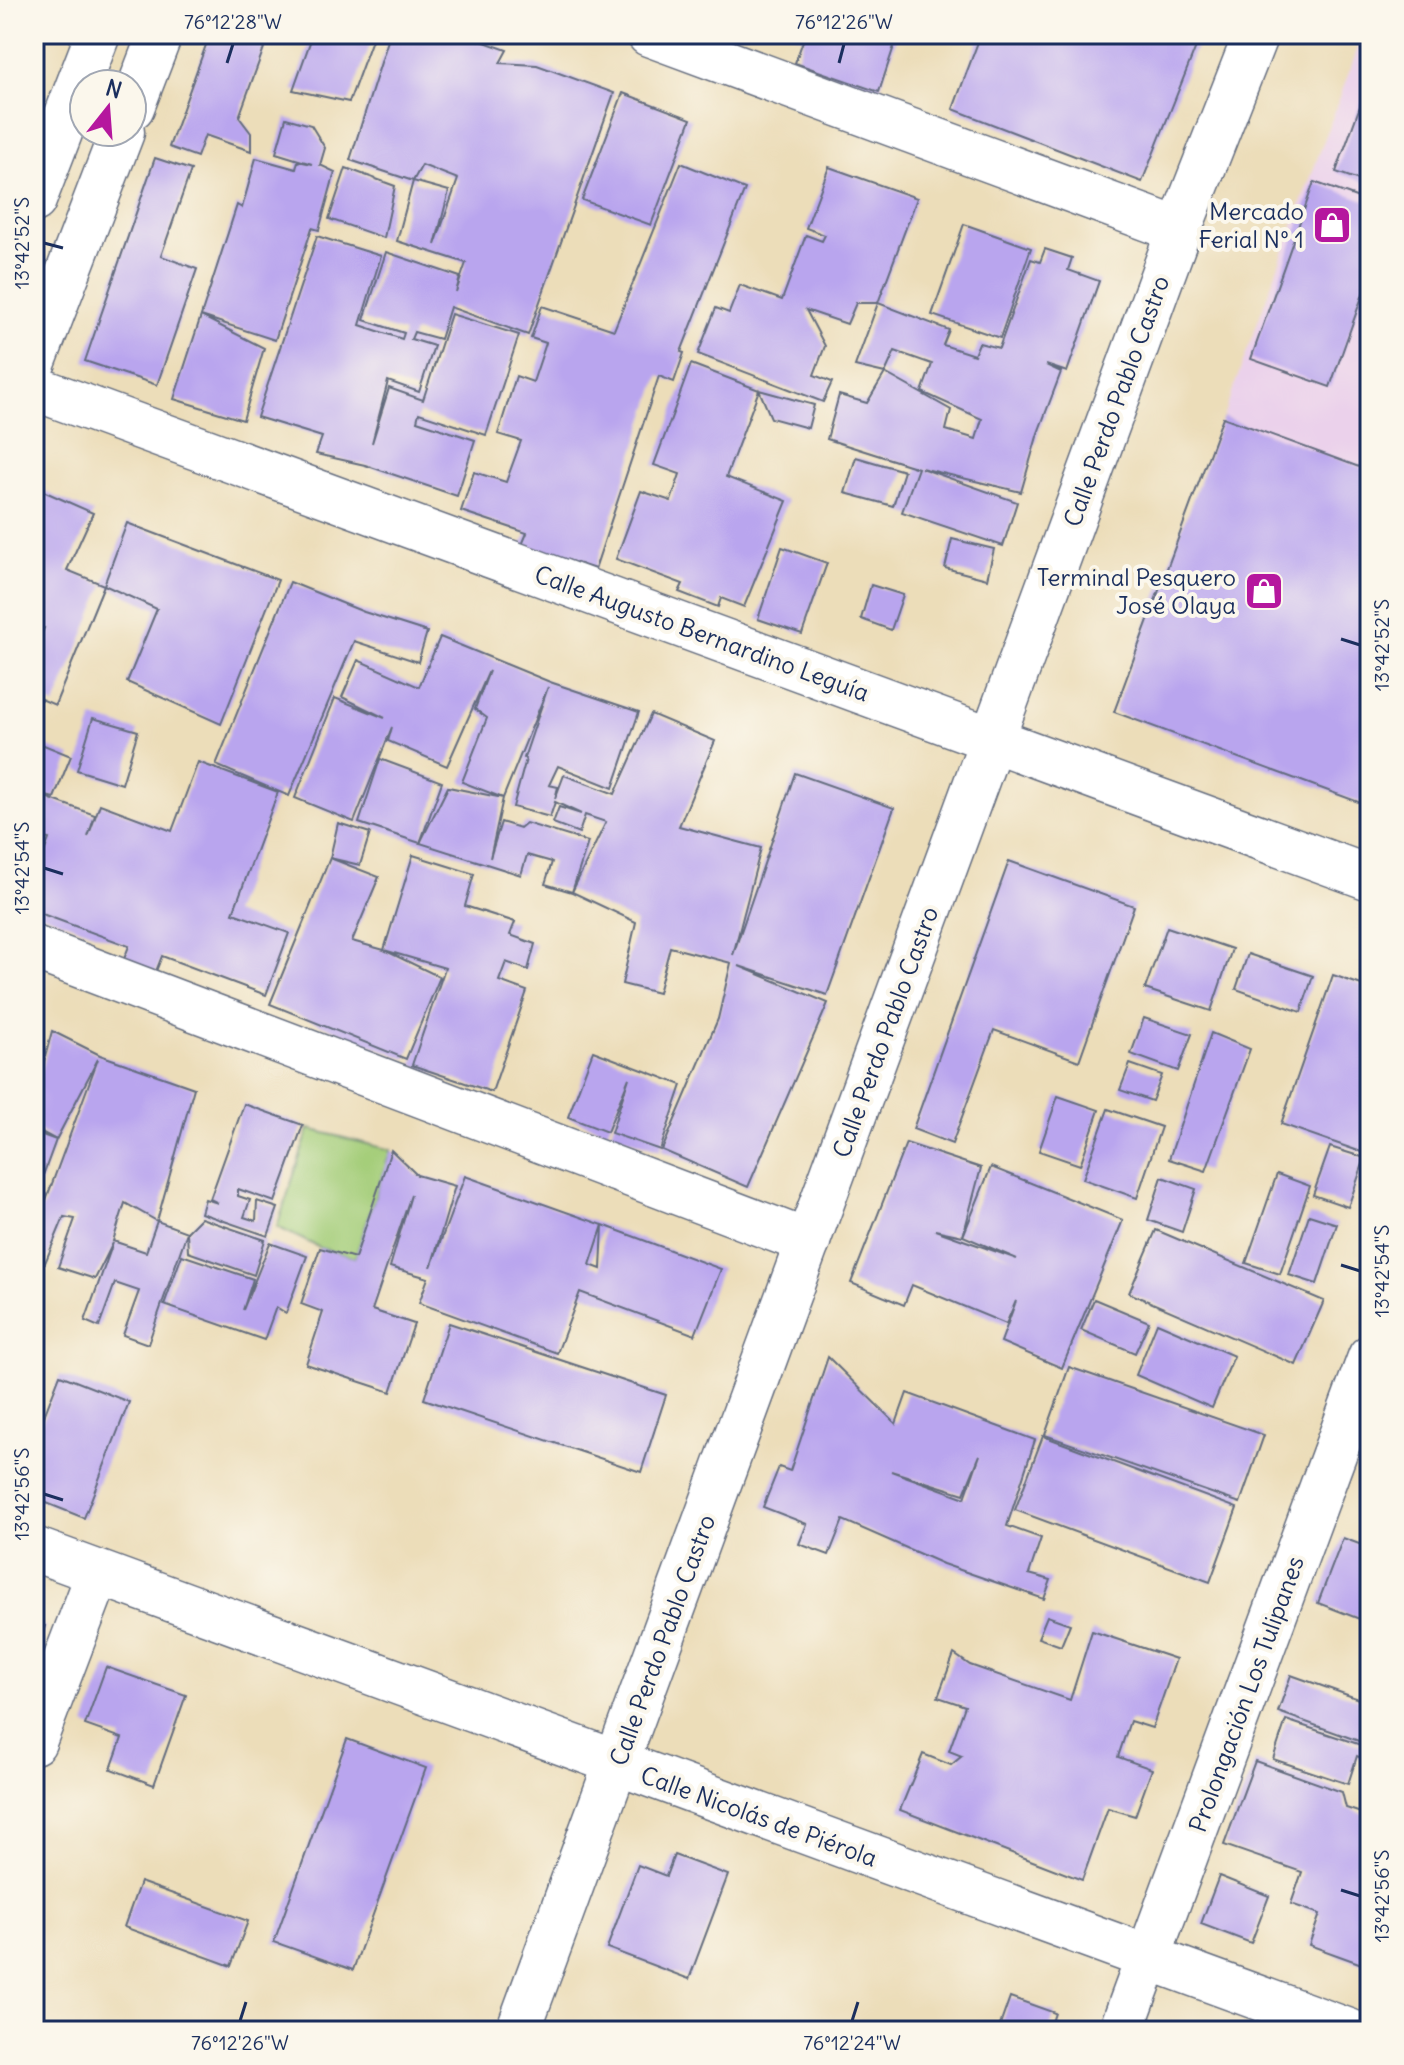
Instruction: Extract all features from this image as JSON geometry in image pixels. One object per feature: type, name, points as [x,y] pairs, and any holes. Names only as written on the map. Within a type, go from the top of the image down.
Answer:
[{"type":"street","points":[[34,200],[98,34]]},
{"type":"street","points":[[147,68],[160,34]]},
{"type":"street","points":[[649,34],[1179,230]]},
{"type":"street","name":"Calle Perdo Pablo Castro","points":[[518,2031],[1179,230],[1256,34]]},
{"type":"street","points":[[34,361],[116,148]]},
{"type":"street","name":"Calle Augusto Bernardino Leguía","points":[[34,388],[1370,878]]},
{"type":"street","points":[[34,948],[808,1242]]},
{"type":"street","name":"Prolongación Los Tulipanes","points":[[1121,2031],[1370,1357]]},
{"type":"street","name":"Calle Nicolás de Piérola","points":[[34,1549],[1349,2031]]},
{"type":"street","points":[[34,1742],[98,1574]]},
{"type":"shaded area","name":"Mercado Ferial Nº 1","points":[[1363,34],[1370,34],[1370,471],[1223,417]]},
{"type":"green space","points":[[309,1129],[391,1150],[355,1258],[320,1248],[277,1227]]},
{"type":"building","points":[[210,34],[269,34],[239,117],[251,133],[251,151],[205,135],[197,157],[169,147]]},
{"type":"building","points":[[313,34],[374,34],[349,102],[293,90]]},
{"type":"building","points":[[390,34],[462,34],[507,50],[500,63],[537,65],[614,93],[528,335],[450,307],[440,339],[414,332],[411,339],[434,346],[419,392],[388,381],[372,443],[389,388],[423,400],[451,314],[519,335],[486,435],[419,413],[417,421],[475,440],[457,496],[365,465],[316,454],[322,437],[257,417],[317,236],[381,256],[360,325],[402,339],[404,333],[364,320],[386,252],[460,277],[456,292],[466,263],[397,241],[413,181],[350,160]],"holes":[[[422,165],[458,179],[435,245],[449,191],[413,181]]]},
{"type":"building","points":[[793,34],[898,34],[879,92],[795,63],[804,38]]},
{"type":"building","points":[[981,34],[1201,34],[1142,182],[953,109]]},
{"type":"building","points":[[1370,79],[1370,184],[1336,172]]},
{"type":"building","points":[[623,93],[691,119],[651,225],[582,200]]},
{"type":"building","points":[[286,118],[311,125],[325,148],[320,165],[335,172],[319,230],[312,228],[275,340],[201,316],[264,348],[243,420],[174,399],[237,205],[242,208],[256,158],[296,169],[298,161],[312,164],[276,153]]},
{"type":"building","points":[[155,158],[191,170],[161,256],[197,269],[157,385],[85,361]]},
{"type":"building","points":[[681,163],[745,189],[681,352],[684,353],[674,382],[659,376],[595,569],[522,545],[527,533],[461,511],[474,472],[506,482],[521,441],[498,434],[516,376],[533,382],[546,343],[531,338],[542,306],[614,330]]},
{"type":"building","points":[[829,167],[917,198],[878,303],[856,303],[847,324],[806,310],[825,346],[814,375],[832,382],[823,402],[698,354],[716,308],[729,313],[740,285],[782,300],[806,235],[822,241],[825,235],[806,228]]},
{"type":"building","points":[[346,168],[395,186],[384,238],[329,219]]},
{"type":"building","points":[[1314,182],[1370,202],[1370,274],[1330,387],[1251,359]]},
{"type":"building","points":[[964,224],[1031,248],[1000,338],[932,315]]},
{"type":"building","points":[[1045,249],[1072,258],[1068,270],[1099,281],[1067,372],[1046,365],[1061,372],[1038,433],[1021,492],[921,468],[1017,502],[1003,546],[902,512],[918,468],[827,439],[839,395],[867,403],[885,373],[855,366],[878,303],[949,330],[943,345],[974,355],[979,343],[999,348],[1031,259],[1040,262]],"holes":[[[895,351],[932,364],[922,392],[982,419],[976,439],[946,430],[951,410],[885,373]]]},
{"type":"building","points":[[691,364],[759,390],[726,477],[787,501],[744,607],[721,598],[718,607],[679,592],[683,584],[616,559],[641,491],[671,501],[680,474],[654,465]]},
{"type":"building","points":[[759,390],[814,405],[808,428],[771,418]]},
{"type":"building","name":"Terminal Pesquero José Olaya","points":[[1223,417],[1370,471],[1370,779],[1361,803],[1114,712]]},
{"type":"building","points":[[856,457],[904,471],[893,506],[845,493]]},
{"type":"building","points":[[34,487],[93,513],[67,570],[104,585],[55,705],[34,696],[34,638],[39,640],[44,628],[34,627]]},
{"type":"building","points":[[127,523],[278,580],[221,724],[127,682],[157,609],[104,585]]},
{"type":"building","points":[[952,539],[994,549],[987,579],[945,568]]},
{"type":"building","points":[[782,547],[827,563],[802,634],[758,619]]},
{"type":"building","points":[[290,582],[364,612],[427,632],[418,662],[354,641],[289,796],[216,765]]},
{"type":"building","points":[[871,585],[903,595],[891,630],[861,619]]},
{"type":"building","points":[[440,637],[550,682],[639,712],[613,788],[558,766],[549,785],[558,787],[555,799],[564,775],[615,794],[651,714],[715,741],[679,826],[761,848],[733,955],[795,773],[894,808],[827,995],[739,966],[828,1003],[748,1187],[662,1150],[718,1019],[731,963],[670,947],[658,993],[622,984],[636,922],[572,892],[606,822],[585,815],[579,833],[553,823],[559,807],[581,814],[555,802],[550,817],[513,807],[524,758],[548,687],[503,798],[462,782],[487,718],[475,709],[489,671],[447,766],[388,741],[392,727],[354,822],[295,798],[335,698],[385,718],[342,697],[358,660],[419,687]]},
{"type":"building","points":[[93,718],[138,731],[122,784],[77,770]]},
{"type":"building","points":[[34,741],[71,756],[54,798],[34,793]]},
{"type":"building","points":[[380,759],[442,782],[420,843],[359,823]]},
{"type":"building","points":[[198,762],[278,792],[233,913],[289,933],[266,995],[162,956],[149,989],[117,977],[129,946],[34,911],[34,879],[49,839],[34,834],[34,793],[95,815],[88,837],[100,804],[172,831]]},
{"type":"building","points":[[448,787],[503,798],[490,858],[501,822],[520,828],[526,823],[588,842],[572,892],[545,884],[552,862],[527,855],[521,875],[420,843]]},
{"type":"building","points":[[338,823],[370,833],[360,865],[330,858]]},
{"type":"building","points":[[413,855],[474,874],[465,906],[515,922],[510,935],[535,944],[528,970],[506,962],[499,981],[527,991],[492,1092],[412,1065],[445,968],[384,950]]},
{"type":"building","points":[[330,858],[379,877],[352,941],[384,950],[440,977],[406,1059],[270,1004]]},
{"type":"building","points":[[1009,861],[1134,906],[1079,1061],[994,1030],[952,1144],[913,1129]]},
{"type":"building","points":[[1167,927],[1232,949],[1211,1011],[1145,989]]},
{"type":"building","points":[[1248,954],[1313,976],[1301,1012],[1236,989]]},
{"type":"building","points":[[1333,975],[1370,988],[1370,1155],[1281,1124]]},
{"type":"building","points":[[1144,1018],[1192,1034],[1178,1071],[1131,1054]]},
{"type":"building","points":[[52,1031],[100,1055],[194,1088],[157,1221],[187,1232],[148,1344],[123,1335],[139,1291],[115,1283],[99,1327],[85,1321],[113,1243],[95,1279],[58,1267],[75,1219],[64,1217],[45,1263],[34,1258],[34,1213],[43,1208],[98,1059],[56,1140],[34,1128],[34,1082],[38,1084]],"holes":[[[125,1203],[157,1221],[146,1252],[113,1241]]]},
{"type":"building","points":[[1211,1033],[1250,1049],[1206,1171],[1169,1159]]},
{"type":"building","points":[[593,1051],[682,1085],[660,1150],[611,1133],[629,1078],[607,1132],[568,1117]]},
{"type":"building","points":[[1130,1064],[1162,1075],[1152,1101],[1120,1090]]},
{"type":"building","points":[[1058,1096],[1099,1110],[1080,1165],[1039,1151]]},
{"type":"building","points":[[244,1104],[303,1125],[275,1202],[238,1189],[238,1196],[250,1200],[244,1217],[256,1221],[257,1201],[278,1208],[268,1236],[201,1213],[205,1199],[218,1203],[210,1199]]},
{"type":"building","points":[[1108,1109],[1161,1127],[1137,1198],[1083,1179]]},
{"type":"building","points":[[34,1132],[56,1140],[34,1200]]},
{"type":"building","points":[[906,1143],[981,1168],[963,1236],[991,1167],[1123,1220],[1062,1368],[1001,1342],[1016,1301],[1006,1324],[912,1285],[904,1305],[851,1283]],"holes":[[[935,1230],[963,1236],[1017,1259]]]},
{"type":"building","points":[[1330,1147],[1365,1158],[1348,1207],[1313,1195]]},
{"type":"building","points":[[391,1150],[417,1175],[455,1186],[431,1267],[465,1176],[603,1225],[721,1269],[695,1335],[580,1292],[557,1353],[419,1303],[428,1278],[390,1267],[411,1195],[372,1310],[414,1324],[391,1392],[306,1364],[323,1312],[301,1304],[320,1248],[355,1258]],"holes":[[[603,1225],[601,1269],[590,1265]]]},
{"type":"building","points":[[1277,1174],[1310,1186],[1280,1274],[1246,1263]]},
{"type":"building","points":[[1162,1177],[1196,1189],[1182,1232],[1148,1220]]},
{"type":"building","points":[[1309,1215],[1337,1224],[1317,1284],[1289,1275]]},
{"type":"building","points":[[201,1218],[265,1240],[254,1275],[188,1252],[187,1232]]},
{"type":"building","points":[[1156,1230],[1324,1301],[1296,1365],[1129,1293]]},
{"type":"building","points":[[270,1243],[307,1256],[286,1313],[276,1307],[264,1340],[164,1305],[182,1255],[253,1279],[243,1310]]},
{"type":"building","points":[[1094,1299],[1149,1322],[1135,1353],[1081,1330]]},
{"type":"building","points":[[449,1323],[666,1395],[641,1472],[424,1399]]},
{"type":"building","points":[[1157,1323],[1234,1356],[1212,1408],[1136,1375]]},
{"type":"building","points":[[828,1357],[896,1424],[907,1393],[1035,1440],[1007,1526],[1041,1538],[1029,1574],[1051,1580],[1044,1599],[943,1564],[843,1520],[829,1555],[799,1544],[807,1524],[763,1507],[779,1467],[790,1471]],"holes":[[[980,1455],[965,1498],[891,1471],[964,1494]]]},
{"type":"building","points":[[1069,1367],[1264,1435],[1240,1503],[1045,1435]]},
{"type":"building","points":[[60,1375],[129,1402],[84,1518],[34,1498],[34,1442]]},
{"type":"building","points":[[1043,1436],[1237,1508],[1210,1582],[1015,1510]]},
{"type":"building","points":[[1343,1538],[1370,1548],[1370,1623],[1318,1603]]},
{"type":"building","points":[[1047,1616],[1070,1624],[1061,1646],[1038,1638]]},
{"type":"building","points":[[34,1623],[45,1626],[35,1657],[34,1657]]},
{"type":"building","points":[[1092,1631],[1176,1659],[1152,1728],[1130,1721],[1118,1757],[1152,1769],[1135,1816],[1108,1808],[1082,1880],[900,1810],[923,1754],[951,1765],[962,1756],[949,1751],[965,1706],[938,1697],[954,1654],[970,1665],[1070,1700]]},
{"type":"building","points":[[106,1667],[186,1695],[154,1785],[111,1769],[122,1738],[85,1725]]},
{"type":"building","points":[[1291,1675],[1370,1703],[1370,1745],[1278,1712]]},
{"type":"building","points":[[1286,1720],[1370,1748],[1370,1761],[1357,1756],[1348,1784],[1273,1759]]},
{"type":"building","points":[[347,1739],[426,1768],[353,1970],[274,1942]]},
{"type":"building","points":[[1255,1761],[1342,1792],[1346,1808],[1370,1816],[1370,1967],[1309,1945],[1320,1914],[1291,1904],[1302,1872],[1224,1845]]},
{"type":"building","points":[[674,1855],[728,1875],[689,1979],[607,1948],[638,1865],[666,1876]]},
{"type":"building","points":[[1219,1876],[1269,1896],[1251,1943],[1201,1924]]},
{"type":"building","points":[[140,1882],[248,1921],[231,1966],[124,1927]]},
{"type":"building","points":[[1010,1997],[1055,2013],[1049,2031],[998,2031]]},
{"type":"place","name":"Mercado Ferial Nº 1","points":[[1332,225]]},
{"type":"place","name":"Terminal Pesquero José Olaya","points":[[1264,591]]}]
